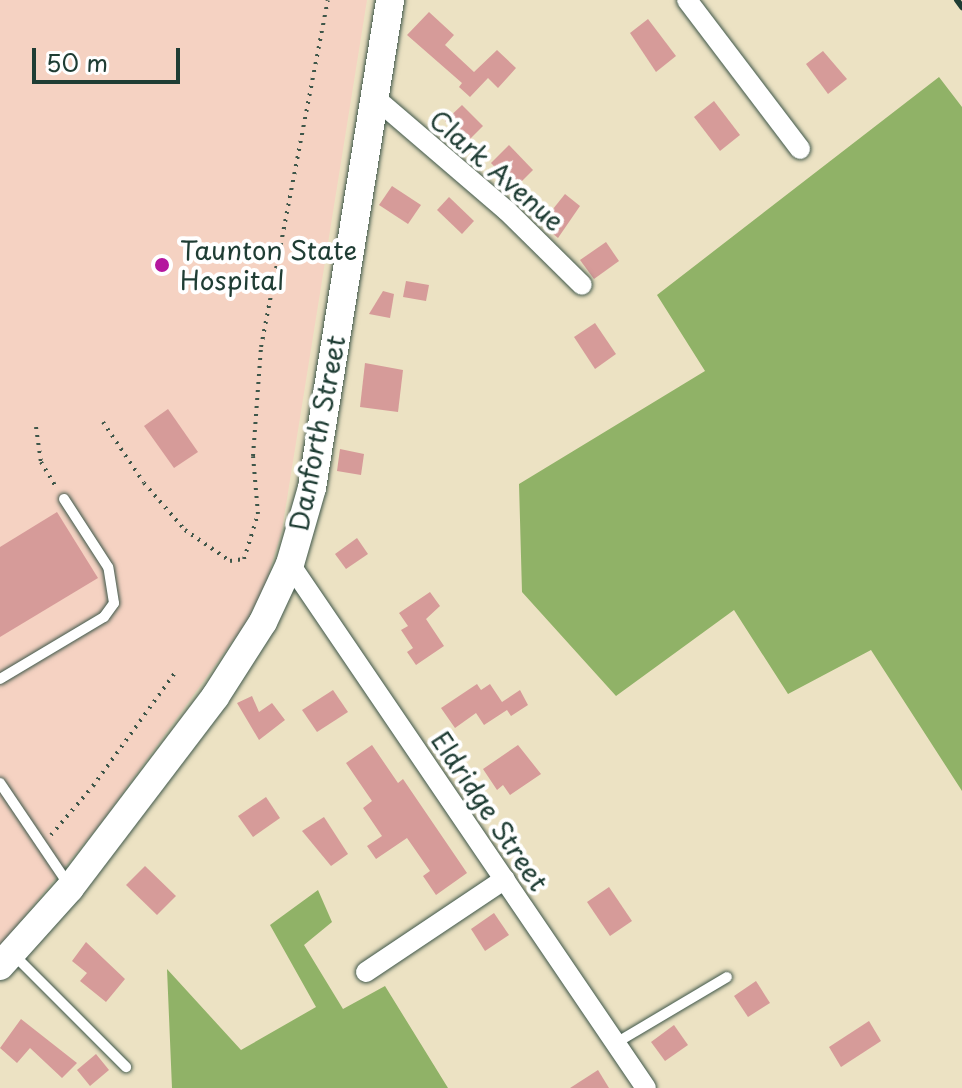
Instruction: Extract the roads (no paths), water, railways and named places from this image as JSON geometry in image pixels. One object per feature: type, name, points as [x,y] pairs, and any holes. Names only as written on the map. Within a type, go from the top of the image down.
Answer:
[{"type":"street","name":"Danforth Street","points":[[6,959],[70,888],[215,697],[263,622],[290,564],[312,488],[390,0]]},
{"type":"street","points":[[687,0],[800,149]]},
{"type":"street","name":"Clark Avenue","points":[[374,97],[514,216],[582,285]]},
{"type":"street","name":"Eldridge Street","points":[[290,564],[646,1088]]},
{"type":"street","points":[[366,972],[505,879]]},
{"type":"lane","points":[[0,679],[104,617],[114,603],[108,567],[64,499]]},
{"type":"lane","points":[[0,783],[70,888]]},
{"type":"lane","points":[[6,959],[126,1067]]},
{"type":"lane","points":[[616,1043],[727,977]]},
{"type":"railway","points":[[957,0],[962,7]]},
{"type":"place","name":"Taunton State Hospital","points":[[162,265]]}]
